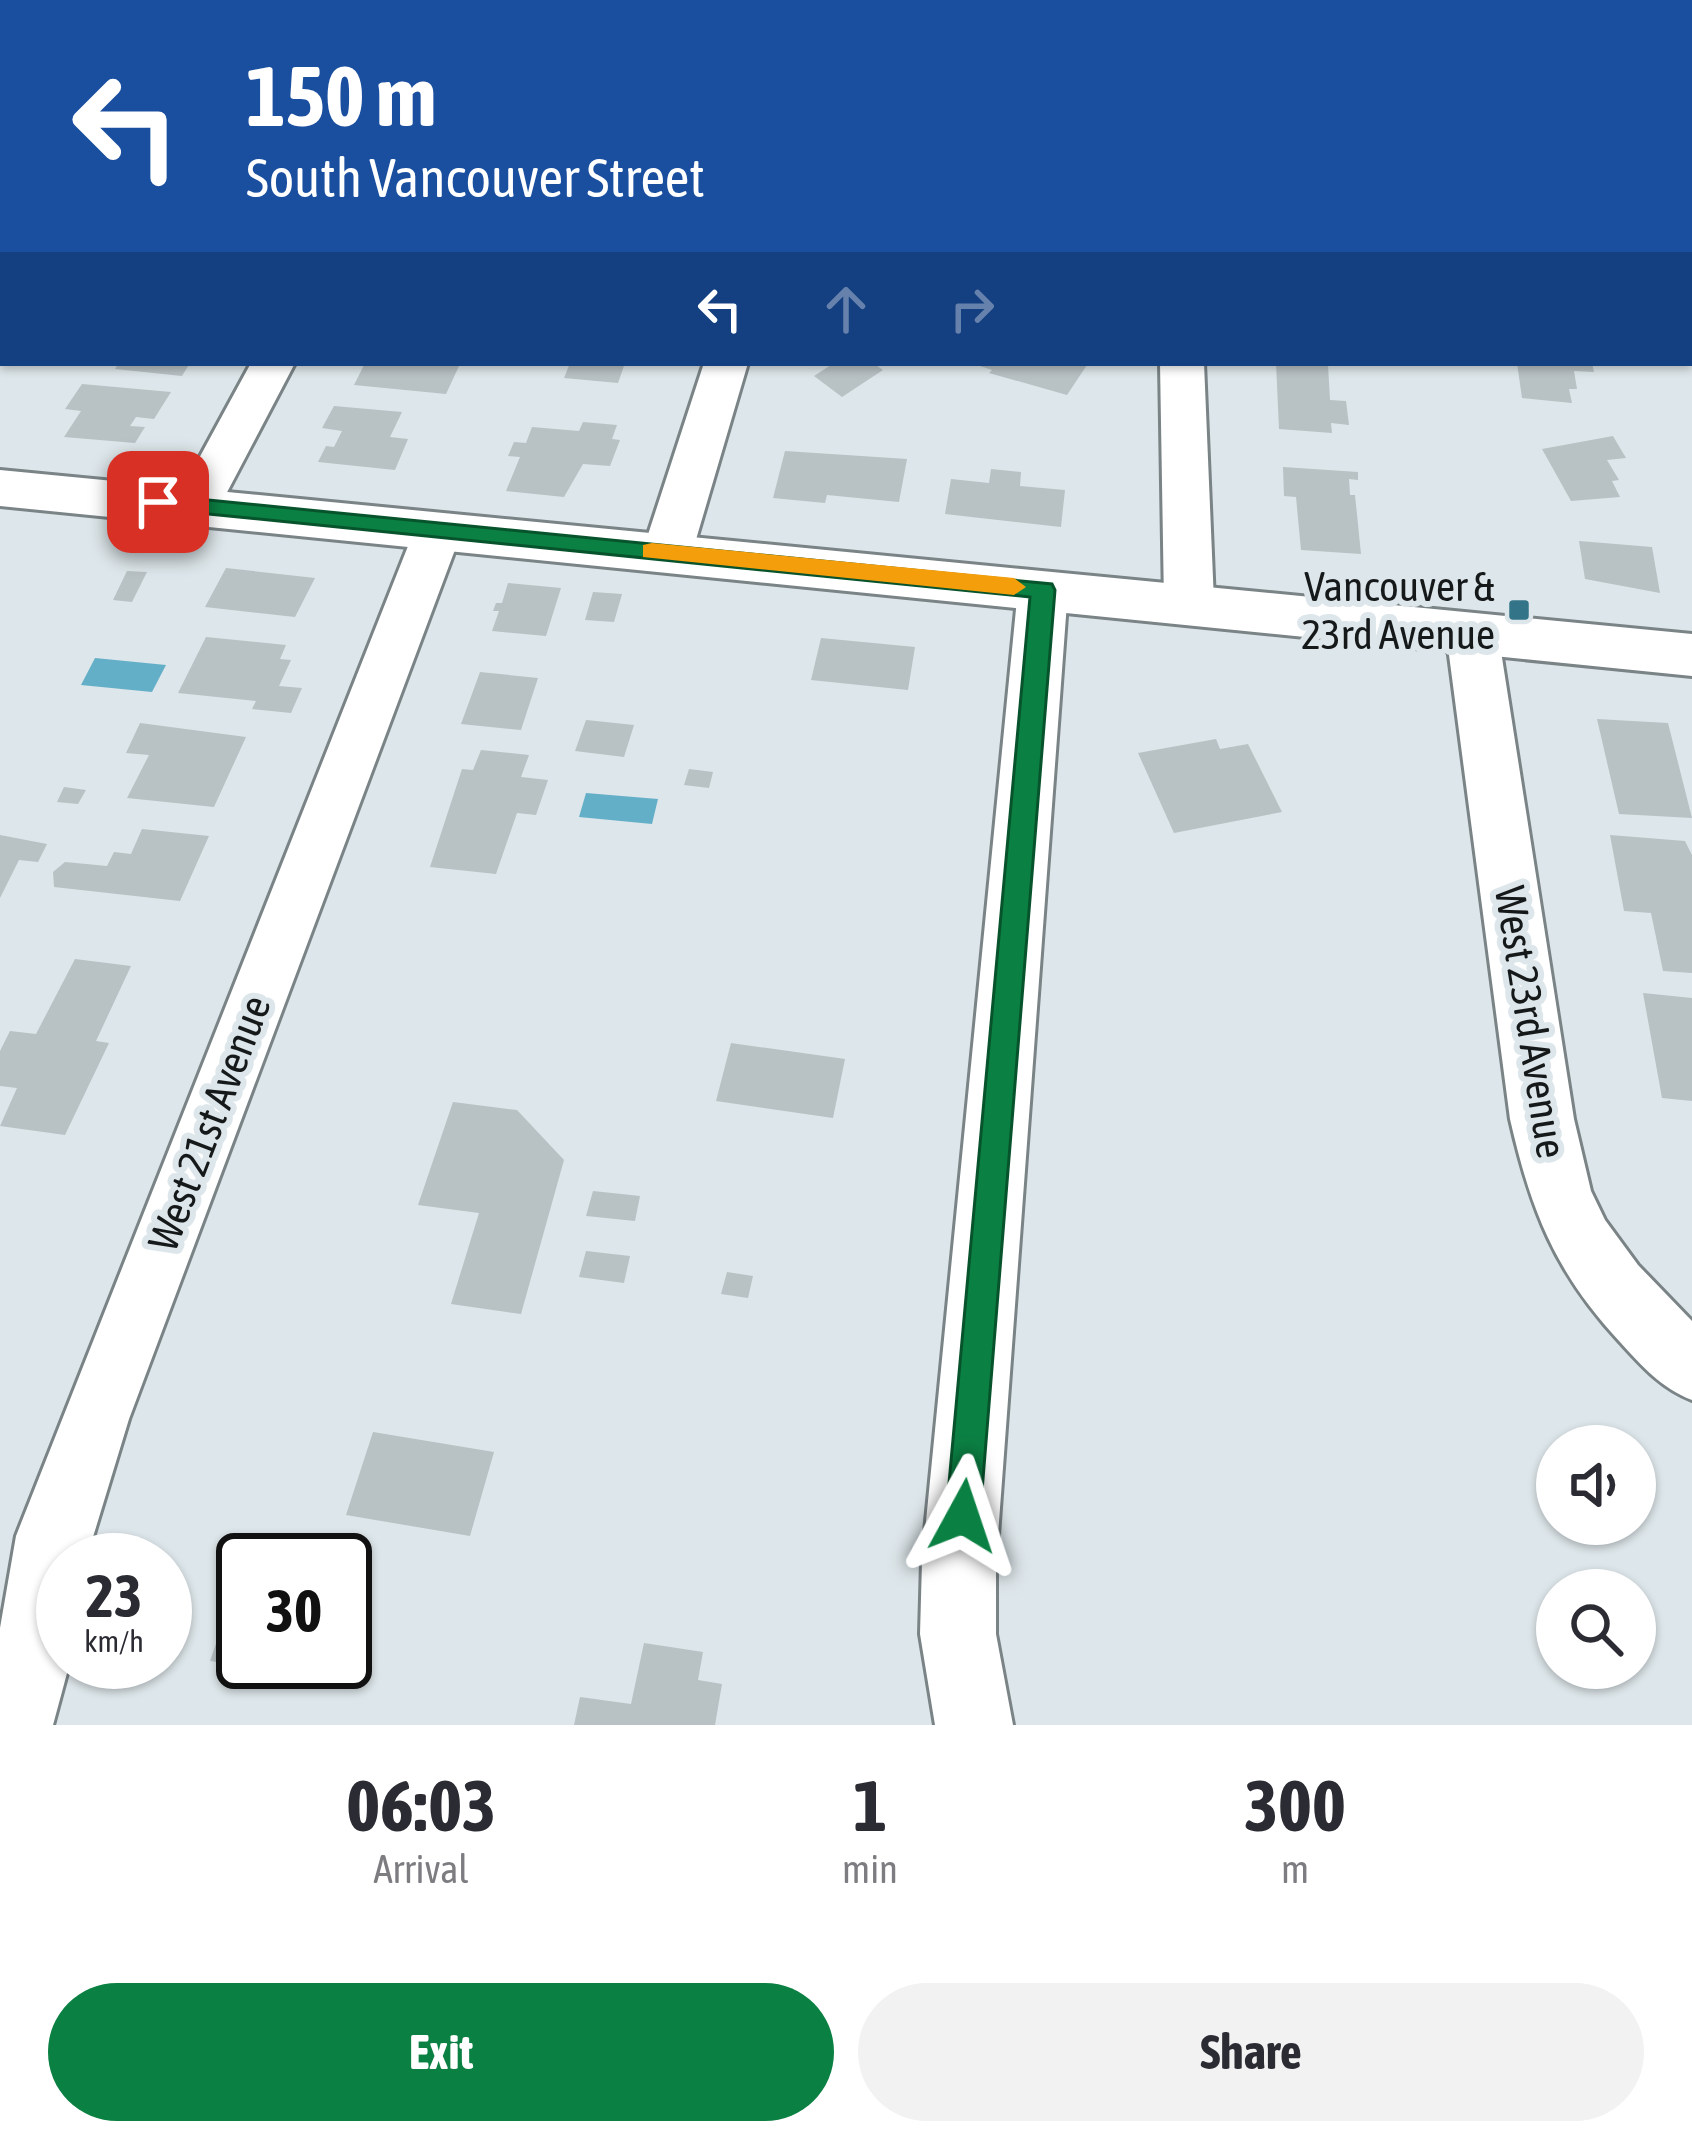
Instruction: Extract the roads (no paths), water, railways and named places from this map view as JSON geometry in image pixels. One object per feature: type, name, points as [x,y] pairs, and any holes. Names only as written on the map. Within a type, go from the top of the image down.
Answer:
[{"type":"street","points":[[197,506],[271,366]]},
{"type":"street","points":[[667,553],[724,366]]},
{"type":"street","points":[[1182,366],[1189,602]]},
{"type":"street","points":[[0,488],[1692,655]]},
{"type":"street","name":"West 21st Avenue","points":[[14,1725],[31,1669],[53,1536],[94,1419],[438,531]]},
{"type":"street","points":[[974,1725],[958,1634],[959,1562],[1043,590]]},
{"type":"street","name":"West 23rd Avenue","points":[[1472,632],[1542,1119],[1560,1195],[1592,1258],[1638,1314],[1692,1367]]},
{"type":"water","points":[[95,658],[166,665],[152,692],[81,685]]},
{"type":"water","points":[[586,793],[658,799],[652,824],[579,817]]},
{"type":"place","name":"Vancouver & 23rd Avenue","points":[[1519,610]]}]
